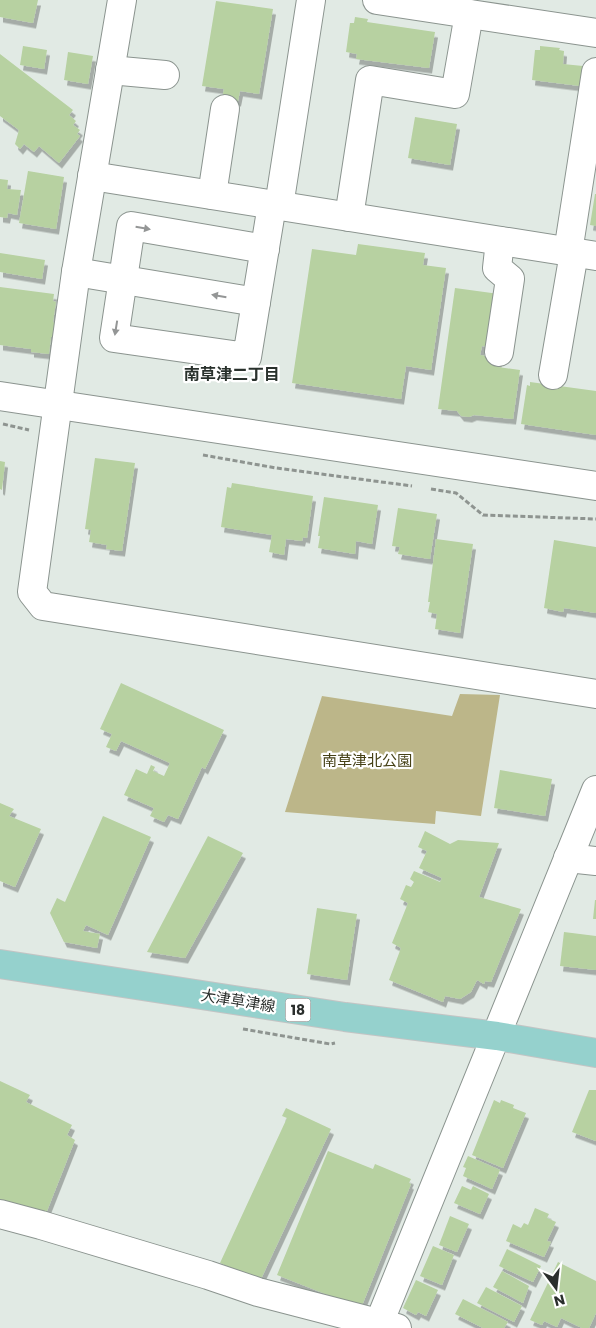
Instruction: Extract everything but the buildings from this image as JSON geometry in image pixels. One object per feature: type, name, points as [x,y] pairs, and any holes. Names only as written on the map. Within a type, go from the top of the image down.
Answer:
[{"type":"main road","name":"大津草津線","points":[[0,964],[345,1017],[497,1036],[596,1052]]},
{"type":"street","points":[[122,0],[76,272],[32,592],[43,606],[596,694]]},
{"type":"street","points":[[265,249],[132,226],[114,338],[248,357],[265,249],[276,205],[311,0]]},
{"type":"street","points":[[377,0],[469,14],[507,10],[596,33]]},
{"type":"street","points":[[349,217],[370,80],[455,94],[469,14]]},
{"type":"street","points":[[110,70],[165,75]]},
{"type":"street","points":[[553,375],[579,253],[596,72]]},
{"type":"street","points":[[212,195],[225,109]]},
{"type":"street","points":[[92,176],[579,253]]},
{"type":"street","points":[[498,352],[510,278],[497,268],[500,241]]},
{"type":"street","points":[[76,272],[256,302]]},
{"type":"street","points":[[0,396],[596,486]]},
{"type":"street","points":[[0,1214],[41,1224],[258,1292],[385,1327],[497,1036],[596,790]]},
{"type":"street","points":[[568,858],[596,861]]},
{"type":"path","points":[[0,424],[37,432]]},
{"type":"path","points":[[200,454],[276,468],[413,486]]},
{"type":"path","points":[[422,488],[456,493],[483,516],[596,519]]},
{"type":"green space","name":"南草津北公園","points":[[460,694],[500,695],[481,816],[436,811],[435,824],[285,812],[322,696],[452,716]]},
{"type":"district","name":"南草津二丁目","points":[[232,374]]}]
